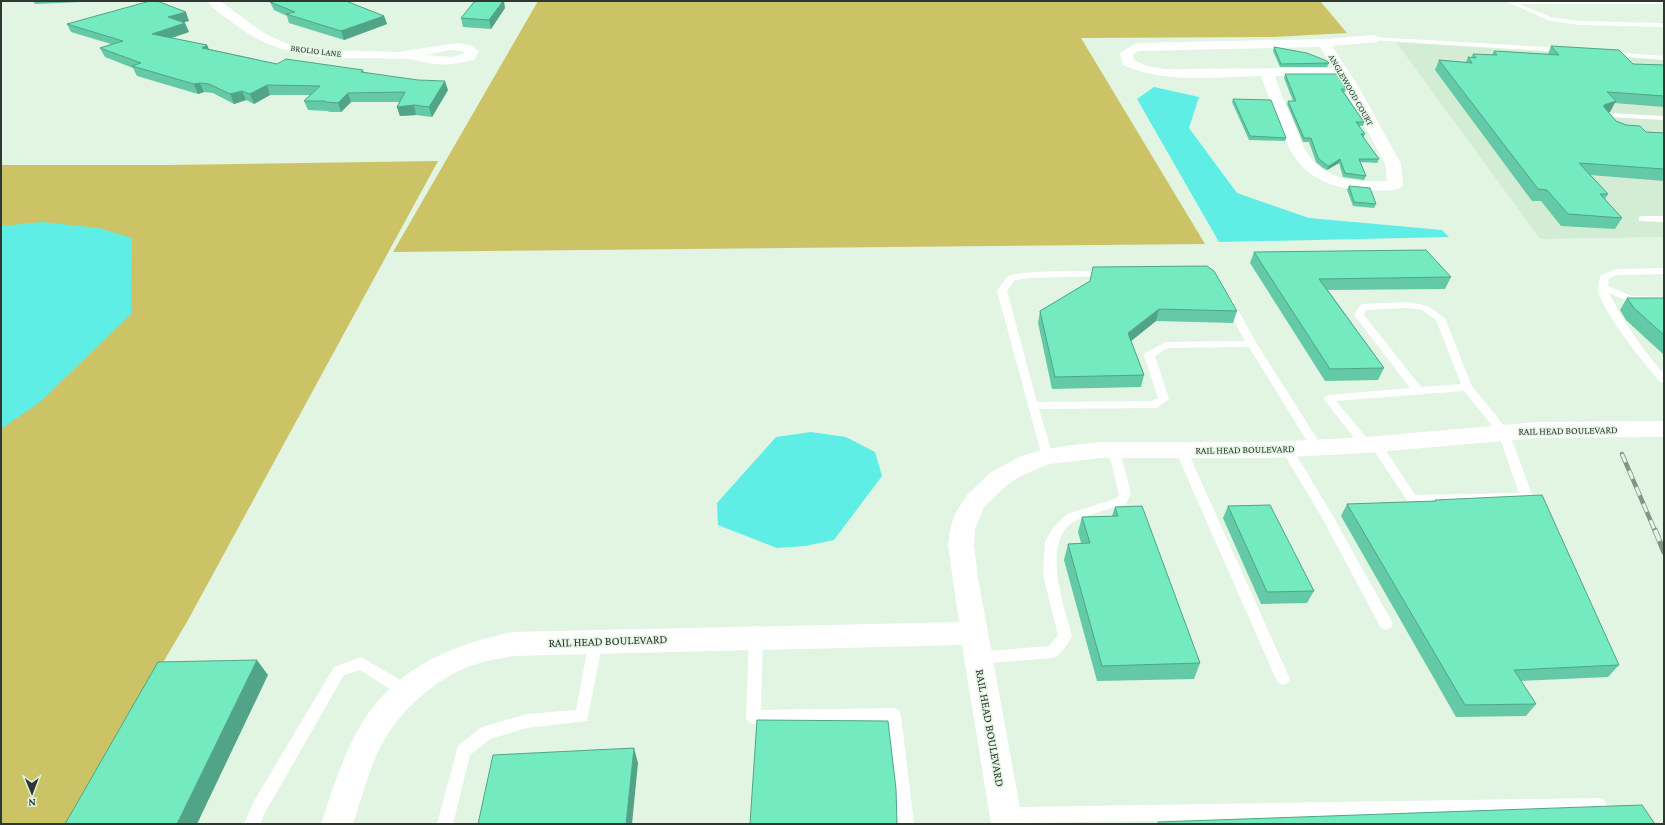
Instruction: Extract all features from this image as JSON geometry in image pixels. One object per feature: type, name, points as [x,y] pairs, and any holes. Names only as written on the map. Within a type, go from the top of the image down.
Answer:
[{"type":"street","name":"BROLIO LANE","points":[[213,1],[228,14],[267,40],[291,49],[326,54],[408,55]]},
{"type":"street","name":"ANGLEWOOD COURT","points":[[1267,73],[1274,98],[1290,131],[1298,153],[1309,167],[1334,182],[1370,187],[1395,184],[1393,164],[1342,72],[1324,43],[1373,39]]},
{"type":"street","points":[[1324,43],[1136,47],[1126,53],[1128,62],[1143,69],[1164,73],[1342,72]]},
{"type":"street","name":"RAIL HEAD BOULEVARD","points":[[1006,819],[976,645],[961,545],[963,525],[972,506],[981,494],[996,480],[1018,467],[1047,457],[1079,451],[1317,448],[1536,430],[1664,429]]},
{"type":"street","name":"RAIL HEAD BOULEVARD","points":[[337,824],[365,746],[384,716],[406,692],[443,665],[473,653],[512,644],[756,637],[976,645]]},
{"type":"lane","points":[[1509,1],[1664,2]]},
{"type":"lane","points":[[1509,1],[1550,19],[1579,23],[1664,25]]},
{"type":"lane","name":"ANGLEWOOD COURT","points":[[1373,39],[1572,51]]},
{"type":"lane","points":[[1602,53],[1664,58]]},
{"type":"lane","points":[[1614,129],[1603,117],[1608,115],[1664,118]]},
{"type":"lane","points":[[1642,219],[1664,219]]},
{"type":"lane","points":[[1664,272],[1617,272],[1604,277],[1603,287],[1603,292],[1629,336],[1645,359],[1664,380]]},
{"type":"lane","points":[[1047,457],[1002,291],[1012,278],[1031,275],[1118,274]]},
{"type":"lane","points":[[1603,287],[1630,299],[1664,300]]},
{"type":"lane","points":[[1224,293],[1252,344],[1317,448]]},
{"type":"lane","points":[[1418,391],[1358,315],[1363,307],[1408,305],[1425,308],[1440,318],[1467,387],[1502,432],[1527,497],[1412,499],[1371,444],[1328,398],[1418,391],[1467,387]]},
{"type":"lane","points":[[1033,406],[1153,405],[1164,399],[1149,355],[1166,345],[1252,344]]},
{"type":"lane","points":[[1286,449],[1326,514],[1386,624]]},
{"type":"lane","points":[[976,645],[1053,652],[1065,636],[1050,575],[1051,542],[1056,532],[1071,517],[1122,500],[1125,494],[1114,450]]},
{"type":"lane","points":[[1181,450],[1283,679]]},
{"type":"lane","points":[[756,637],[753,717],[894,715],[906,824]]},
{"type":"lane","points":[[445,824],[463,751],[485,732],[527,721],[582,716],[596,641]]},
{"type":"lane","points":[[252,824],[260,806],[339,671],[360,663],[406,692]]},
{"type":"lane","points":[[1006,819],[1599,806]]},
{"type":"shaded area","points":[[538,1],[1320,1],[1347,33],[1274,37],[1081,38],[1205,244],[393,252]]},
{"type":"shaded area","points":[[1396,42],[1664,60],[1664,237],[1540,239]]},
{"type":"shaded area","points":[[438,161],[188,620],[68,824],[1,824],[1,165],[168,165]]},
{"type":"water","points":[[1154,87],[1199,97],[1189,128],[1237,193],[1309,218],[1442,230],[1449,237],[1219,242],[1137,99]]},
{"type":"water","points":[[43,222],[99,228],[132,238],[131,314],[40,402],[1,429],[1,226]]},
{"type":"water","points":[[811,432],[846,437],[875,452],[882,476],[834,540],[805,546],[777,548],[718,525],[717,503],[776,437]]},
{"type":"building","points":[[150,1],[157,1],[186,12],[168,17],[185,23],[152,34],[207,45],[202,48],[277,64],[286,59],[363,70],[361,72],[418,80],[445,81],[429,107],[414,105],[397,107],[405,92],[348,93],[338,103],[325,101],[304,101],[320,86],[267,85],[250,94],[242,91],[230,94],[209,84],[194,84],[132,66],[141,63],[100,48],[123,41],[67,24]]},
{"type":"building","points":[[346,1],[384,16],[341,31],[286,14],[295,12],[270,2]]},
{"type":"building","points":[[503,1],[489,20],[461,18],[474,2]]},
{"type":"building","points":[[1551,46],[1619,50],[1633,64],[1664,65],[1664,96],[1607,92],[1616,101],[1604,105],[1604,107],[1616,121],[1626,125],[1640,126],[1646,132],[1664,133],[1664,169],[1579,163],[1608,194],[1600,194],[1622,218],[1568,214],[1547,190],[1538,189],[1439,60],[1472,63],[1468,57],[1476,58],[1473,54],[1497,55],[1494,51],[1559,55]]},
{"type":"building","points":[[1274,47],[1307,53],[1329,63],[1281,64]]},
{"type":"building","points":[[1285,74],[1337,74],[1346,89],[1341,89],[1364,122],[1356,122],[1365,134],[1361,134],[1379,159],[1359,159],[1366,176],[1345,173],[1340,159],[1329,166],[1318,158],[1311,138],[1304,138],[1288,101],[1296,101]]},
{"type":"building","points":[[1233,99],[1271,100],[1286,138],[1250,136]]},
{"type":"building","points":[[1349,186],[1370,188],[1376,204],[1354,202]]},
{"type":"building","points":[[1426,250],[1451,277],[1319,279],[1384,368],[1330,369],[1254,252]]},
{"type":"building","points":[[1207,266],[1214,271],[1237,311],[1159,309],[1128,333],[1144,375],[1055,377],[1040,311],[1090,281],[1093,267]]},
{"type":"building","points":[[1627,298],[1664,298],[1664,335],[1634,308]]},
{"type":"building","points":[[1542,495],[1619,665],[1514,670],[1536,704],[1465,705],[1347,504]]},
{"type":"building","points":[[1270,505],[1314,591],[1267,592],[1228,506]]},
{"type":"building","points":[[1142,506],[1200,663],[1102,666],[1068,544],[1090,543],[1082,517],[1118,516],[1115,507]]},
{"type":"building","points":[[257,660],[177,824],[65,824],[158,662]]},
{"type":"building","points":[[757,720],[888,721],[896,789],[897,824],[750,824]]},
{"type":"building","points":[[634,748],[626,824],[478,824],[493,755]]},
{"type":"building","points":[[1642,805],[1655,824],[1158,824],[1158,822]]},
{"type":"railway","points":[[1622,454],[1655,531]]},
{"type":"railway","points":[[1655,530],[1664,552]]}]
